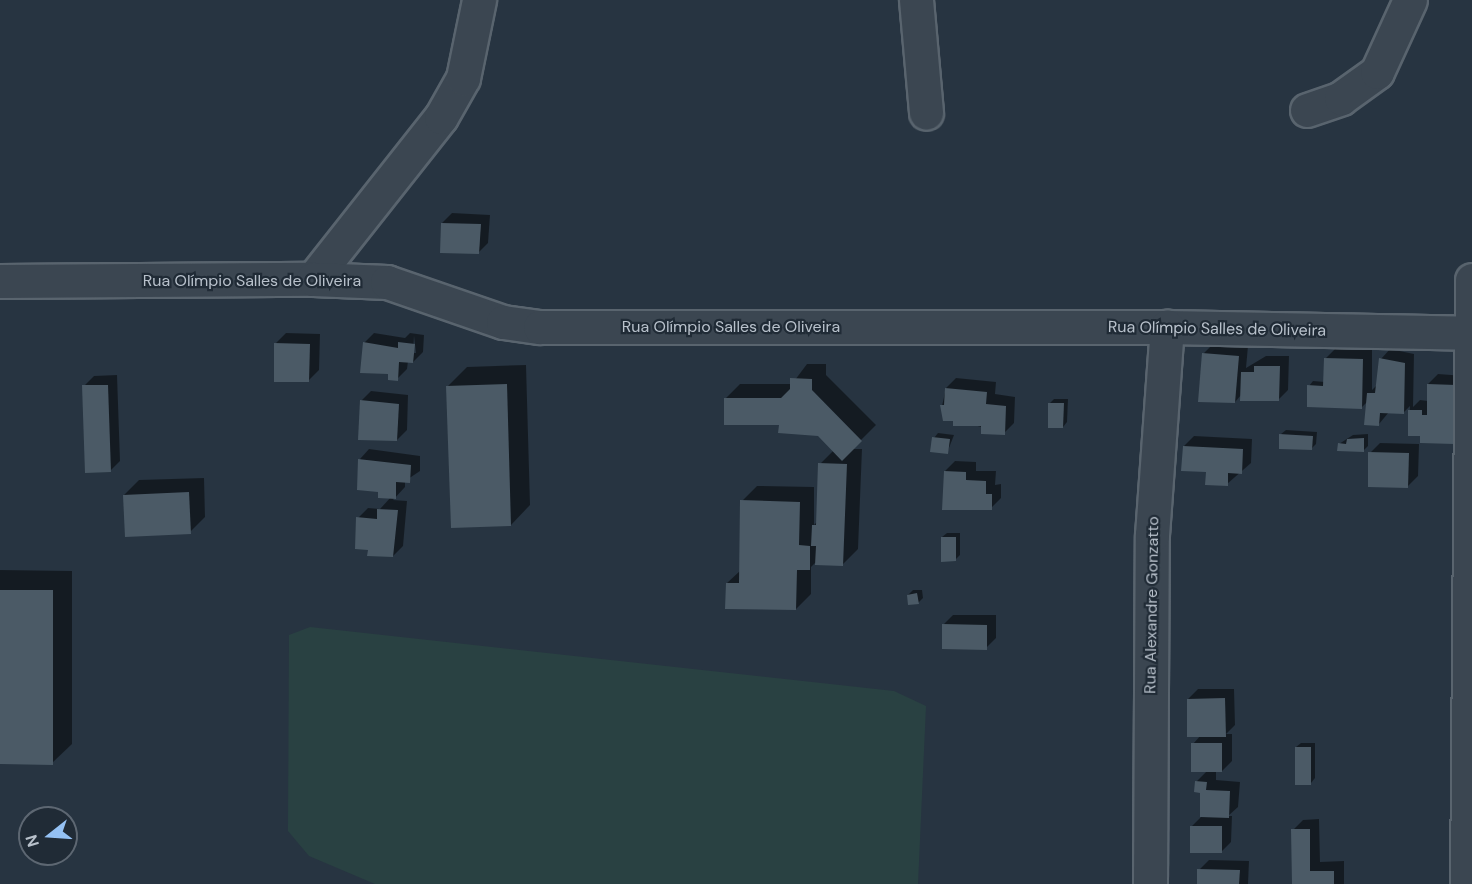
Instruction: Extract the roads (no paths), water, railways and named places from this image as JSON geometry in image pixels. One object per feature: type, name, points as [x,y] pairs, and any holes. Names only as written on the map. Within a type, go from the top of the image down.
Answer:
[{"type":"street","points":[[313,279],[441,117],[463,78],[480,0]]},
{"type":"street","points":[[916,0],[926,113]]},
{"type":"street","points":[[1307,110],[1341,98],[1377,72],[1410,0]]},
{"type":"street","name":"Rua Olímpio Salles de Oliveira","points":[[0,281],[313,279],[387,282],[503,322],[540,327],[1167,327],[1469,333]]},
{"type":"street","points":[[1467,884],[1469,333],[1472,280]]},
{"type":"street","name":"Rua Alexandre Gonzatto","points":[[1150,884],[1152,536],[1167,327]]}]
